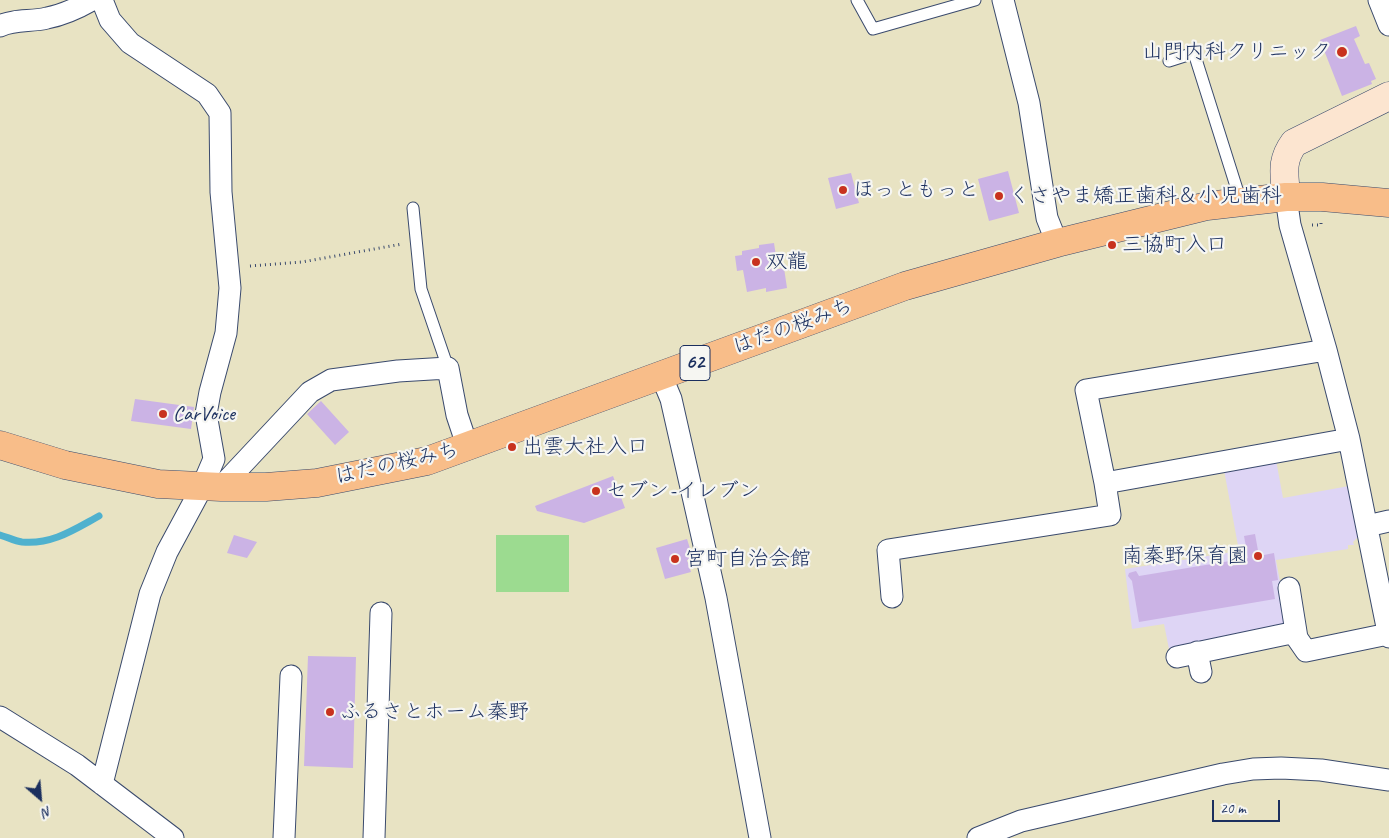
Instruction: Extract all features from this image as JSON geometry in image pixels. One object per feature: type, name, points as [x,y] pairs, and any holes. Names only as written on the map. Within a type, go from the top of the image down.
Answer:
[{"type":"main road","name":"はだの桜みち","points":[[0,445],[65,465],[158,484],[266,487],[318,483],[427,461],[468,448],[905,286],[1057,243],[1207,206],[1286,197],[1322,197],[1389,203]]},
{"type":"street","points":[[0,26],[12,22],[47,18],[76,9],[92,0]]},
{"type":"street","points":[[102,0],[110,20],[130,43],[207,94],[220,113],[221,192],[230,288],[226,333],[206,414],[214,459],[212,487]]},
{"type":"street","points":[[1003,0],[1029,102],[1047,218],[1057,243]]},
{"type":"street","points":[[1379,0],[1389,25]]},
{"type":"street","points":[[1289,588],[1297,638],[1306,651],[1389,636],[1349,439],[1290,225],[1284,165],[1286,154],[1294,143],[1389,96]]},
{"type":"street","points":[[892,597],[888,550],[1110,514],[1086,390],[1326,350]]},
{"type":"street","points":[[102,784],[150,594],[167,552],[212,487],[310,392],[331,380],[398,371],[448,368],[468,448]]},
{"type":"street","points":[[661,375],[670,399],[716,598],[760,838]]},
{"type":"street","points":[[1105,483],[1349,439]]},
{"type":"street","points":[[1367,526],[1389,521]]},
{"type":"street","points":[[374,838],[381,613]]},
{"type":"street","points":[[1192,660],[1296,632]]},
{"type":"street","points":[[284,838],[291,676]]},
{"type":"street","points":[[0,717],[77,765],[173,838]]},
{"type":"street","points":[[978,838],[1021,821],[1223,774],[1253,769],[1321,770],[1389,780]]},
{"type":"lane","points":[[858,0],[873,29],[974,0]]},
{"type":"lane","points":[[1169,61],[1194,54],[1241,202]]},
{"type":"lane","points":[[413,208],[421,289],[448,368]]},
{"type":"path","points":[[228,268],[302,262],[417,241]]},
{"type":"shaded area","name":"南秦野保育園","points":[[1276,460],[1283,498],[1349,486],[1360,535],[1353,542],[1354,545],[1348,545],[1348,549],[1276,560],[1287,620],[1283,629],[1169,649],[1164,624],[1132,629],[1125,569],[1239,551],[1224,470]]},
{"type":"green space","points":[[496,535],[569,535],[569,592],[496,592]]},
{"type":"building","name":"山門内科クリニック","points":[[1356,26],[1360,36],[1354,39],[1365,64],[1369,63],[1376,79],[1371,81],[1372,84],[1342,96],[1320,40]]},
{"type":"building","name":"くさやま矯正歯科＆小児歯科","points":[[1008,171],[1019,213],[989,221],[978,179]]},
{"type":"building","name":"ほっともっと","points":[[851,173],[859,203],[836,209],[828,178]]},
{"type":"building","name":"双龍","points":[[774,243],[778,269],[784,268],[787,288],[766,292],[766,288],[747,292],[743,270],[737,271],[735,256],[742,255],[742,251],[759,248],[759,245]]},
{"type":"building","name":"CarVoice","points":[[135,399],[194,407],[191,429],[131,421]]},
{"type":"building","points":[[321,401],[349,432],[335,445],[307,414]]},
{"type":"building","name":"セブン-イレブン","points":[[613,476],[625,508],[584,523],[537,511],[535,506]]},
{"type":"building","points":[[1255,534],[1259,556],[1274,553],[1278,580],[1272,581],[1275,599],[1139,622],[1132,581],[1128,576],[1129,573],[1136,571],[1139,576],[1248,558],[1244,536]]},
{"type":"building","points":[[234,535],[257,542],[247,558],[227,553]]},
{"type":"building","name":"宮町自治会館","points":[[687,539],[693,558],[687,560],[691,572],[665,579],[656,548]]},
{"type":"building","name":"ふるさとホーム秦野","points":[[308,656],[356,657],[353,768],[304,766]]},
{"type":"waterway","points":[[0,535],[22,542],[43,541],[72,531],[99,516]]},
{"type":"place","name":"山門内科クリニック","points":[[1342,52]]},
{"type":"place","name":"ほっともっと","points":[[843,190]]},
{"type":"place","name":"くさやま矯正歯科＆小児歯科","points":[[999,196]]},
{"type":"place","name":"三協町入口","points":[[1112,245]]},
{"type":"place","name":"双龍","points":[[756,262]]},
{"type":"place","name":"CarVoice","points":[[163,414]]},
{"type":"place","name":"出雲大社入口","points":[[512,447]]},
{"type":"place","name":"セブン-イレブン","points":[[596,491]]},
{"type":"place","name":"南秦野保育園","points":[[1258,556]]},
{"type":"place","name":"宮町自治会館","points":[[675,559]]},
{"type":"place","name":"ふるさとホーム秦野","points":[[330,712]]}]
